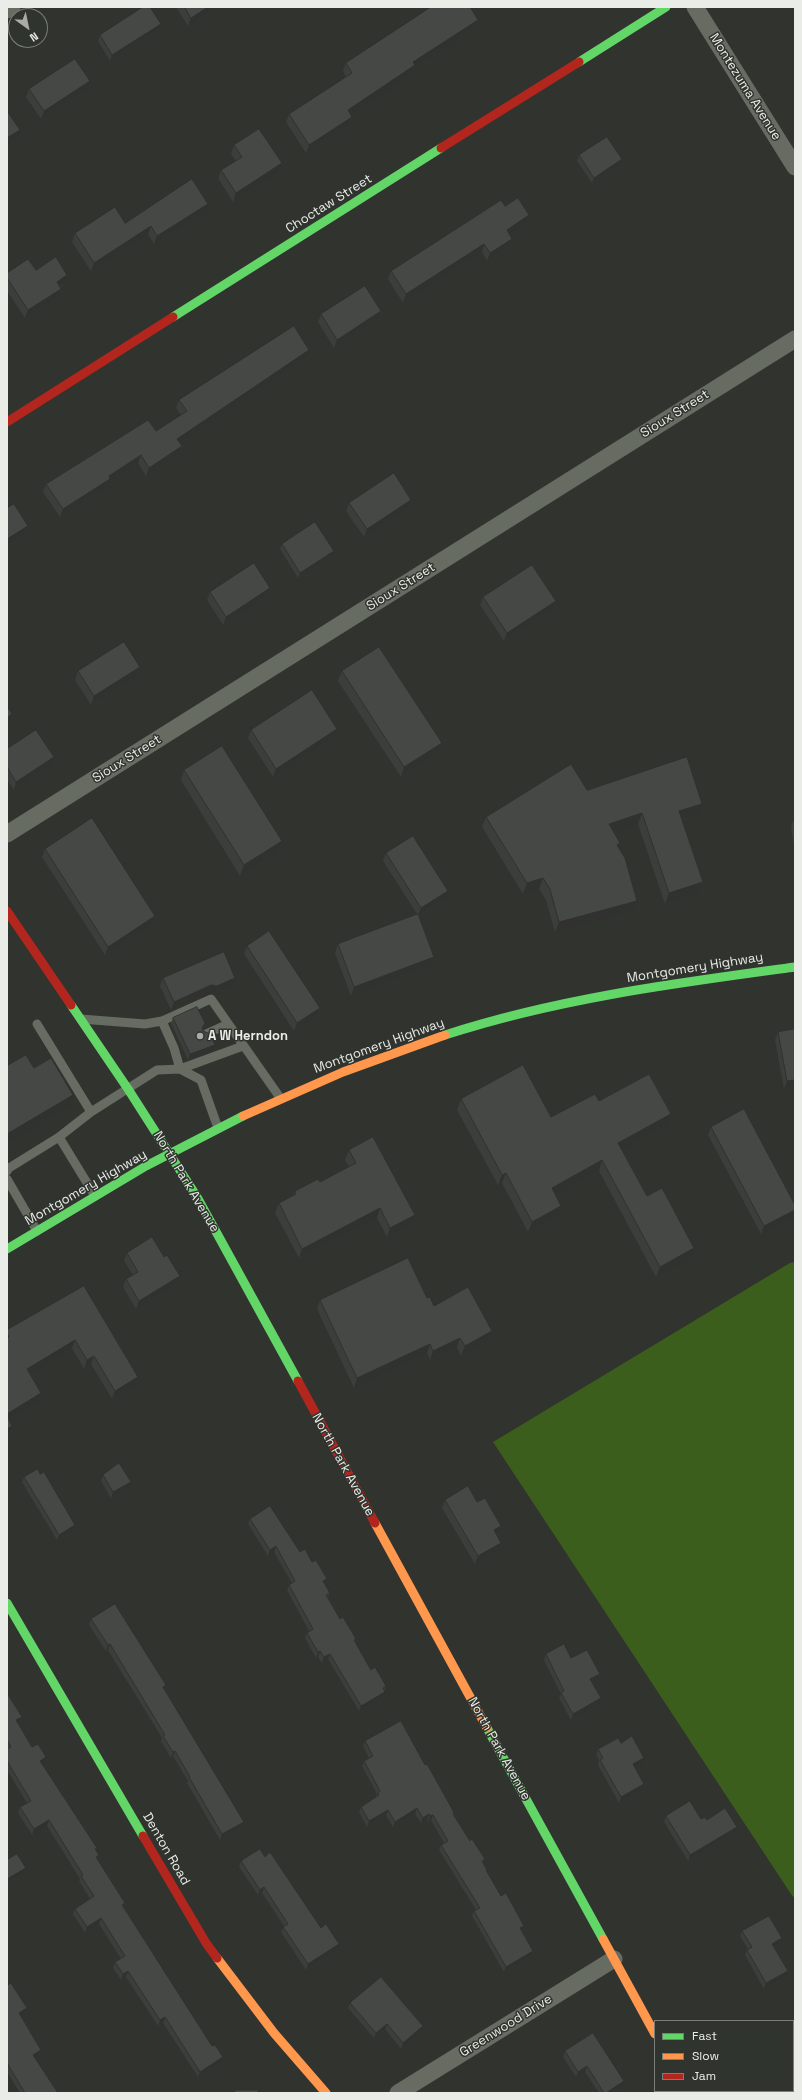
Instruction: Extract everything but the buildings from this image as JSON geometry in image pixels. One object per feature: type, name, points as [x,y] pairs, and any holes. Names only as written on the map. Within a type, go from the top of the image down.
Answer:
[{"type":"street","points":[[7,10],[12,7]]},
{"type":"street","name":"Choctaw Street","points":[[7,422],[666,7]]},
{"type":"street","name":"Montezuma Avenue","points":[[694,7],[795,167]]},
{"type":"street","name":"Sioux Street","points":[[7,834],[795,339]]},
{"type":"street","name":"North Park Avenue","points":[[7,911],[128,1089],[201,1204],[654,2032]]},
{"type":"street","name":"Montgomery Highway","points":[[7,1249],[95,1196],[218,1129],[314,1083],[398,1051],[534,1010],[660,986],[795,967]]},
{"type":"street","name":"Denton Road","points":[[7,1603],[12,1622],[206,1943],[274,2033],[326,2093]]},
{"type":"street","name":"Greenwood Drive","points":[[398,2093],[614,1959]]},
{"type":"lane","points":[[80,1019],[145,1024],[162,1021],[211,999],[281,1099]]},
{"type":"lane","points":[[162,1021],[178,1046],[180,1069]]},
{"type":"lane","points":[[36,1024],[91,1112]]},
{"type":"lane","points":[[206,1034],[228,1024]]},
{"type":"lane","points":[[7,1171],[9,1168],[59,1137],[91,1112],[157,1070],[180,1069],[243,1046]]},
{"type":"lane","points":[[180,1069],[201,1080],[218,1129]]},
{"type":"lane","points":[[59,1137],[95,1196]]},
{"type":"lane","points":[[7,1179],[37,1231]]},
{"type":"green space","points":[[795,1262],[795,1895],[793,1897],[493,1442],[790,1263]]},
{"type":"traffic: fast","points":[[579,62],[666,7]]},
{"type":"traffic: fast","points":[[173,317],[441,148]]},
{"type":"traffic: fast","points":[[445,1035],[488,1022],[575,1001],[707,979],[795,967]]},
{"type":"traffic: fast","points":[[71,1005],[128,1089],[197,1197],[298,1381]]},
{"type":"traffic: fast","points":[[7,1249],[146,1166],[243,1116]]},
{"type":"traffic: fast","points":[[7,1603],[143,1836]]},
{"type":"traffic: fast","points":[[487,1728],[603,1939]]},
{"type":"traffic: slow","points":[[243,1116],[343,1072],[445,1035]]},
{"type":"traffic: slow","points":[[375,1523],[487,1728]]},
{"type":"traffic: slow","points":[[603,1939],[654,2032]]},
{"type":"traffic: slow","points":[[217,1958],[274,2033],[326,2093]]},
{"type":"traffic: jam","points":[[441,148],[579,62]]},
{"type":"traffic: jam","points":[[7,422],[173,317]]},
{"type":"traffic: jam","points":[[7,911],[71,1005]]},
{"type":"traffic: jam","points":[[298,1381],[375,1523]]},
{"type":"traffic: jam","points":[[143,1836],[206,1943],[217,1958]]},
{"type":"place","name":"A W Herndon","points":[[200,1036]]}]
